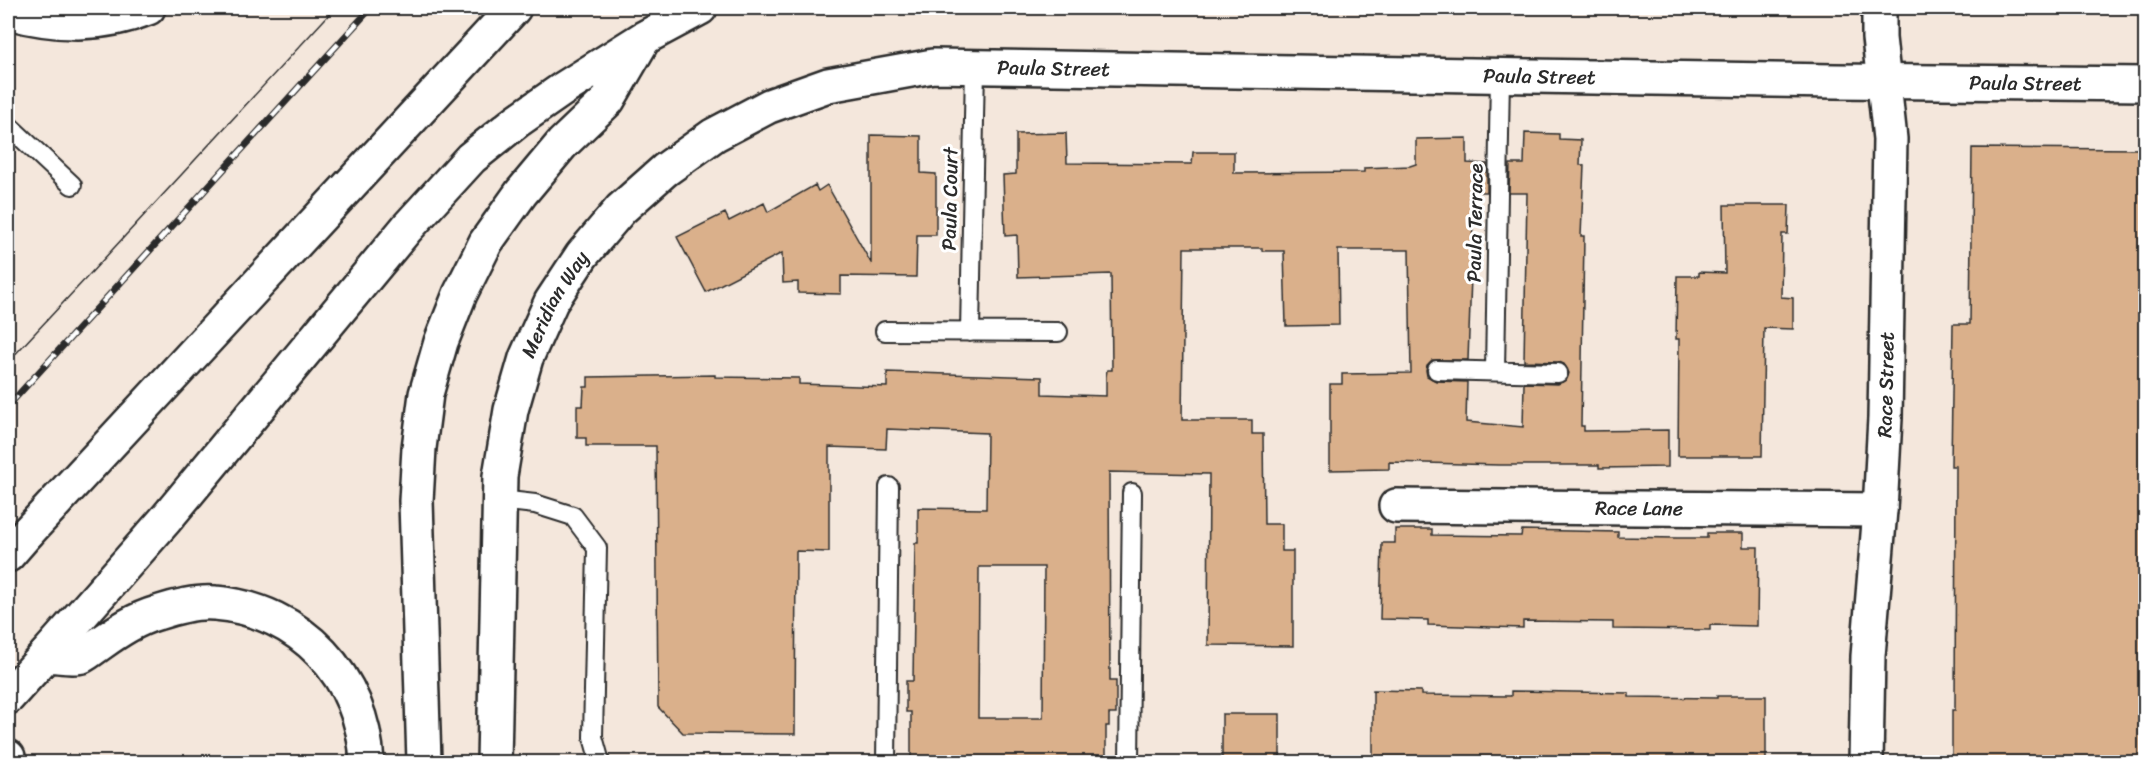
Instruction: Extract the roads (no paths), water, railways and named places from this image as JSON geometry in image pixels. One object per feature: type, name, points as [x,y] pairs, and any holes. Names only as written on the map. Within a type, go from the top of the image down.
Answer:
[{"type":"main road","points":[[8,12],[39,20],[85,23],[129,15],[148,8]]},
{"type":"main road","points":[[18,543],[514,8]]},
{"type":"main road","points":[[8,697],[166,519],[406,228],[471,158],[517,121],[644,38],[700,8]]},
{"type":"main road","name":"Race Street","points":[[1866,762],[1868,656],[1885,418],[1890,139],[1879,38],[1879,8]]},
{"type":"main road","points":[[424,762],[416,501],[419,448],[426,394],[441,342],[460,294],[486,242],[521,193],[562,144],[608,100],[644,38]]},
{"type":"main road","name":"Paula Street","points":[[933,66],[1884,82],[2145,84]]},
{"type":"main road","name":"Meridian Way","points":[[494,762],[500,476],[511,410],[526,358],[552,302],[582,255],[621,209],[665,170],[714,135],[769,106],[828,85],[933,66]]},
{"type":"main road","name":"Race Lane","points":[[1396,506],[1880,510]]},
{"type":"main road","points":[[46,655],[81,656],[123,628],[154,613],[193,604],[223,604],[272,616],[307,638],[338,670],[357,707],[367,762]]},
{"type":"main road","points":[[8,757],[9,762]]},
{"type":"lane","name":"Paula Court","points":[[970,332],[975,66]]},
{"type":"lane","name":"Paula Terrace","points":[[1495,371],[1500,76]]},
{"type":"lane","points":[[8,125],[72,185]]},
{"type":"lane","points":[[885,331],[1058,332]]},
{"type":"lane","points":[[1437,370],[1558,373]]},
{"type":"lane","points":[[886,762],[889,487]]},
{"type":"lane","points":[[1129,762],[1132,493]]},
{"type":"lane","points":[[500,500],[536,504],[573,516],[597,548],[593,737],[600,762]]},
{"type":"tram line","points":[[8,362],[335,8]]},
{"type":"railway","points":[[8,406],[371,8]]}]
